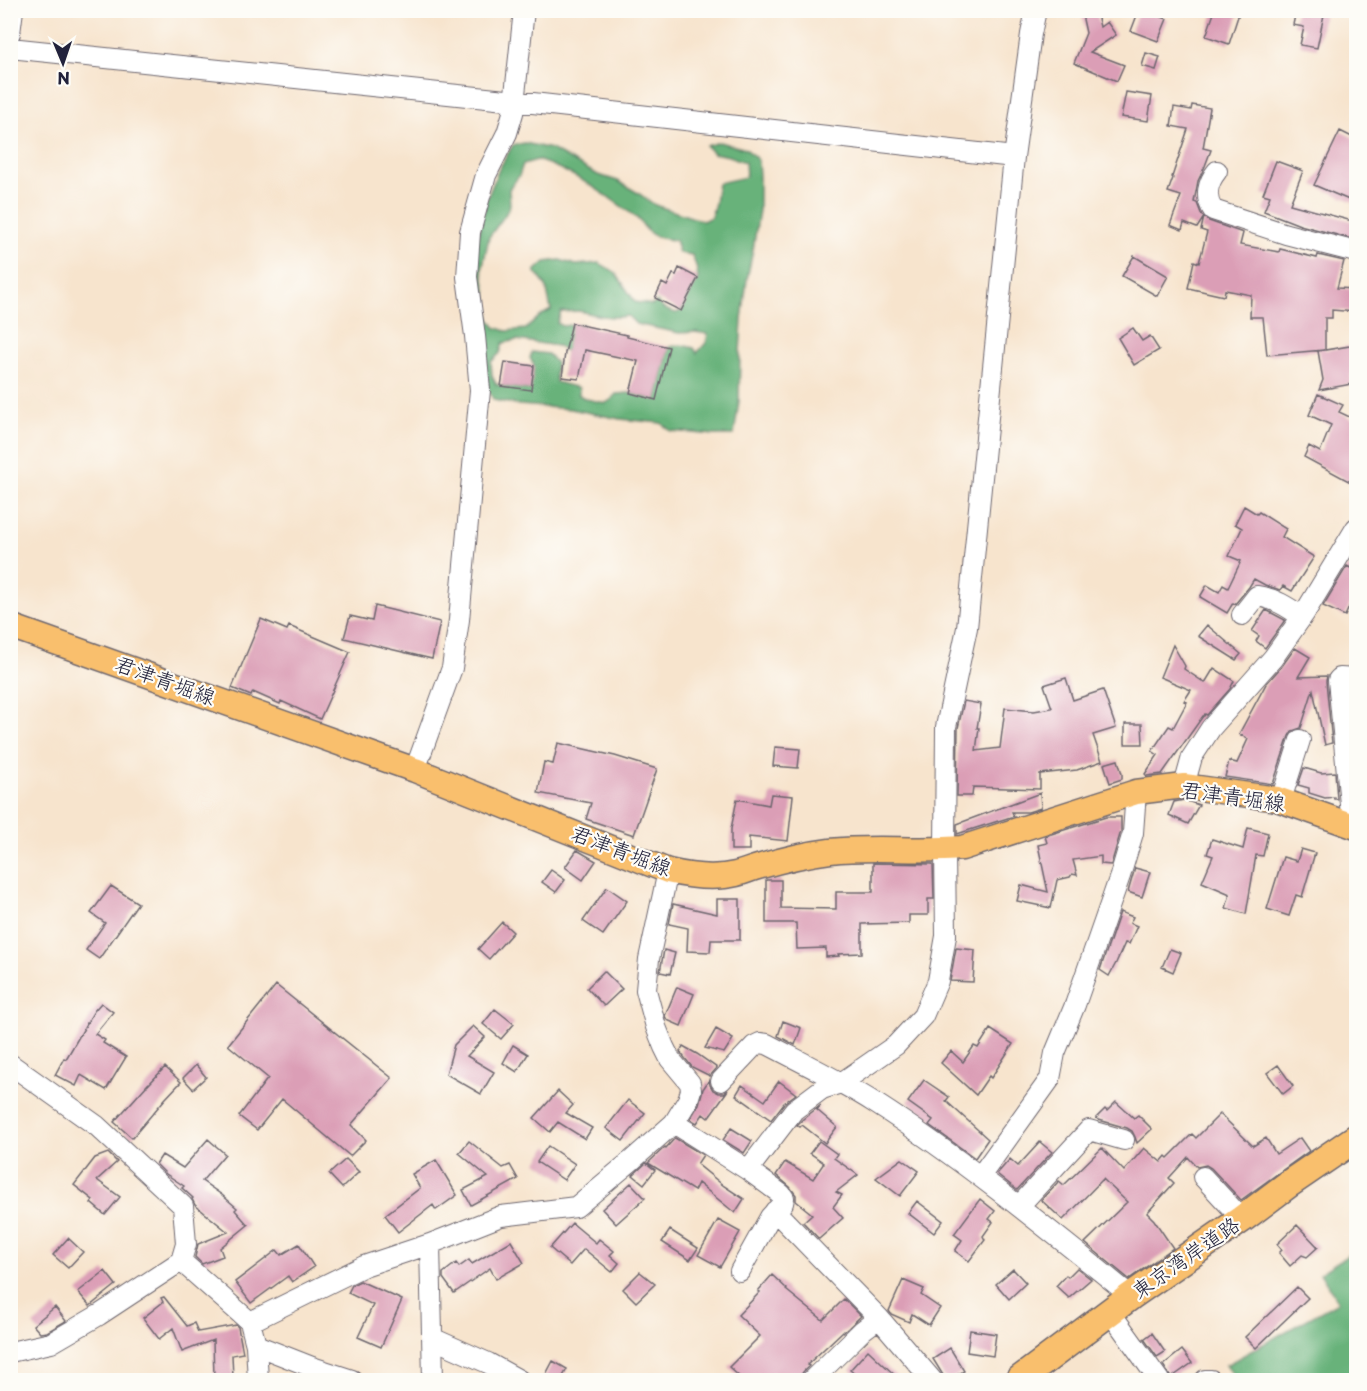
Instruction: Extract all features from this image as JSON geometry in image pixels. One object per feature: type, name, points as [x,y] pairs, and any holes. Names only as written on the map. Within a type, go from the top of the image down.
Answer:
[{"type":"highway","name":"東京湾岸道路","points":[[1019,1380],[1121,1304],[1356,1138]]},
{"type":"main road","name":"君津青堀線","points":[[10,626],[415,770],[668,871],[681,874],[716,876],[736,874],[783,860],[828,851],[962,848],[1136,792],[1184,786],[1281,800],[1354,826]]},
{"type":"street","points":[[10,33],[13,10]]},
{"type":"street","points":[[415,770],[452,668],[459,620],[480,390],[467,277],[470,232],[486,175],[507,133],[513,113],[524,10]]},
{"type":"street","points":[[748,1170],[794,1110],[822,1089],[841,1083],[896,1045],[923,1016],[938,981],[946,936],[946,727],[967,628],[1014,157],[1030,34],[1036,10]]},
{"type":"street","points":[[10,48],[515,101],[1014,157]]},
{"type":"street","points":[[1217,171],[1212,178],[1208,196],[1213,210],[1286,234],[1356,252]]},
{"type":"street","points":[[1184,786],[1192,757],[1211,728],[1273,658],[1302,617],[1356,528]]},
{"type":"street","points":[[1242,615],[1257,596],[1267,597],[1302,617]]},
{"type":"street","points":[[1354,826],[1349,724],[1338,680],[1340,678],[1356,679]]},
{"type":"street","points":[[1281,800],[1303,749]]},
{"type":"street","points":[[978,1174],[984,1172],[1050,1079],[1055,1053],[1076,1005],[1130,844],[1136,792]]},
{"type":"street","points":[[250,1322],[363,1266],[430,1244],[501,1216],[576,1207],[674,1123],[688,1100],[691,1090],[690,1083],[670,1059],[664,1047],[646,990],[649,959],[668,871]]},
{"type":"street","points":[[721,1082],[754,1046],[760,1043],[767,1044],[875,1103],[978,1174],[1019,1206],[1121,1304],[1159,1380]]},
{"type":"street","points":[[10,1064],[97,1126],[183,1206],[186,1244],[181,1261],[99,1315],[51,1343],[10,1352]]},
{"type":"street","points":[[674,1123],[748,1170],[784,1198],[783,1203],[770,1217],[740,1271]]},
{"type":"street","points":[[1019,1206],[1089,1130],[1124,1140]]},
{"type":"street","points":[[1203,1177],[1242,1219]]},
{"type":"street","points":[[776,1211],[879,1318],[932,1380]]},
{"type":"street","points":[[430,1244],[433,1380]]},
{"type":"street","points":[[181,1261],[250,1322],[256,1345],[258,1380]]},
{"type":"street","points":[[812,1380],[863,1330],[879,1318]]},
{"type":"street","points":[[432,1338],[488,1363],[519,1380]]},
{"type":"street","points":[[256,1345],[352,1380]]},
{"type":"street","points":[[1205,1380],[1211,1380]]},
{"type":"green space","points":[[719,142],[746,149],[758,160],[759,210],[742,320],[739,401],[734,435],[671,431],[661,423],[494,400],[488,391],[470,273],[486,201],[499,169],[513,145],[525,143],[551,149],[598,175],[618,181],[655,205],[703,221],[711,217],[718,183],[746,177],[745,162],[713,153],[706,146]],"holes":[[[537,160],[587,183],[635,217],[651,234],[675,240],[679,253],[692,255],[698,278],[681,311],[676,313],[664,309],[657,302],[652,305],[635,302],[615,272],[599,263],[576,265],[560,260],[545,262],[535,271],[546,286],[551,310],[540,316],[526,329],[506,331],[495,327],[489,318],[482,270],[489,237],[510,205],[509,189],[519,176],[523,164]],[[579,311],[609,317],[628,316],[636,324],[679,333],[708,334],[706,343],[697,353],[694,348],[681,345],[669,347],[656,400],[630,393],[616,394],[606,403],[586,399],[579,395],[579,388],[556,382],[556,363],[548,354],[532,352],[530,358],[534,365],[530,390],[496,384],[492,376],[491,362],[500,353],[503,343],[517,340],[558,346],[567,352],[587,330],[582,324],[562,326],[557,323],[561,312]]]},
{"type":"green space","points":[[1356,1250],[1356,1380],[1237,1380],[1226,1365],[1338,1302],[1320,1273]]},
{"type":"building","points":[[1081,10],[1096,10],[1100,27],[1107,22],[1116,35],[1090,52],[1124,65],[1117,81],[1074,63],[1086,33]]},
{"type":"building","points":[[1139,10],[1167,19],[1158,41],[1131,31]]},
{"type":"building","points":[[1215,10],[1240,10],[1229,44],[1206,36]]},
{"type":"building","points":[[1296,10],[1325,10],[1317,48],[1300,45],[1304,27],[1293,25]]},
{"type":"building","points":[[1146,53],[1160,57],[1156,70],[1142,66]]},
{"type":"building","points":[[1126,92],[1152,96],[1148,121],[1121,117]]},
{"type":"building","points":[[1192,105],[1210,108],[1203,148],[1211,150],[1198,181],[1194,202],[1197,203],[1202,216],[1203,216],[1209,221],[1243,233],[1240,245],[1279,252],[1280,249],[1317,258],[1318,255],[1344,261],[1337,288],[1356,289],[1356,312],[1332,310],[1332,318],[1325,318],[1325,350],[1356,345],[1356,373],[1351,374],[1352,384],[1319,390],[1323,380],[1318,351],[1324,350],[1267,355],[1263,317],[1250,317],[1251,295],[1225,290],[1224,296],[1188,288],[1194,261],[1199,263],[1207,232],[1201,230],[1204,217],[1197,228],[1184,223],[1182,230],[1170,225],[1181,196],[1168,192],[1188,129],[1171,126],[1174,107],[1191,110]]},
{"type":"building","points":[[1340,131],[1356,139],[1356,203],[1314,185]]},
{"type":"building","points":[[1276,161],[1303,171],[1290,204],[1356,222],[1356,240],[1300,225],[1264,211],[1270,196],[1263,194]]},
{"type":"building","points":[[1134,256],[1168,276],[1157,296],[1122,276]]},
{"type":"building","points":[[679,268],[698,278],[681,311],[655,298],[662,283],[667,286]]},
{"type":"building","points":[[572,323],[669,347],[656,400],[630,393],[638,361],[585,350],[579,379],[562,377]]},
{"type":"building","points":[[1133,328],[1142,341],[1150,336],[1159,350],[1134,365],[1118,338]]},
{"type":"building","points":[[505,362],[534,366],[531,390],[501,386]]},
{"type":"building","points":[[1318,394],[1343,405],[1339,412],[1356,420],[1356,485],[1304,457],[1309,446],[1320,452],[1331,425],[1309,415]]},
{"type":"building","points":[[1244,506],[1257,514],[1259,512],[1286,529],[1282,537],[1314,557],[1292,591],[1283,586],[1280,590],[1254,579],[1227,613],[1200,597],[1207,585],[1219,592],[1223,585],[1228,588],[1241,561],[1229,556],[1242,528],[1235,524]]},
{"type":"building","points":[[1347,566],[1356,571],[1356,592],[1345,616],[1323,606]]},
{"type":"building","points":[[375,606],[440,622],[432,659],[344,638],[350,616],[372,621]]},
{"type":"building","points":[[1266,610],[1285,620],[1265,648],[1256,641],[1259,636],[1252,631]]},
{"type":"building","points":[[261,619],[287,630],[289,626],[350,652],[320,719],[281,701],[280,704],[253,692],[251,696],[232,688]]},
{"type":"building","points":[[1207,625],[1241,654],[1236,660],[1198,636]]},
{"type":"building","points":[[1173,645],[1185,666],[1184,669],[1205,683],[1214,668],[1234,681],[1230,689],[1207,715],[1203,716],[1162,774],[1147,776],[1145,774],[1158,755],[1152,751],[1169,726],[1173,728],[1191,690],[1160,677]]},
{"type":"building","points":[[1295,648],[1310,657],[1298,677],[1327,676],[1332,743],[1325,745],[1313,690],[1301,728],[1292,731],[1289,736],[1273,784],[1225,777],[1229,761],[1237,763],[1248,739],[1239,734],[1266,684]]},
{"type":"building","points":[[1066,678],[1073,700],[1103,690],[1116,728],[1093,735],[1102,761],[1077,770],[1040,774],[1040,789],[973,787],[972,796],[957,796],[958,728],[964,701],[981,704],[976,751],[1000,748],[1005,708],[1034,711],[1052,708],[1044,685]]},
{"type":"building","points":[[1125,724],[1142,724],[1143,744],[1125,744]]},
{"type":"building","points":[[558,743],[615,756],[657,769],[634,835],[586,819],[591,803],[538,793],[544,762],[553,764]]},
{"type":"building","points":[[775,747],[800,749],[798,768],[773,766]]},
{"type":"building","points":[[1118,760],[1122,779],[1110,783],[1104,764]]},
{"type":"building","points":[[1304,768],[1321,773],[1335,772],[1337,799],[1309,793],[1309,788],[1298,785]]},
{"type":"building","points":[[1040,793],[1041,808],[1028,812],[1012,812],[1014,816],[957,834],[957,824]]},
{"type":"building","points":[[771,794],[793,796],[788,841],[749,837],[749,850],[731,850],[731,829],[737,799],[769,805]]},
{"type":"building","points":[[1184,800],[1199,805],[1188,824],[1169,815],[1174,802]]},
{"type":"building","points":[[1106,817],[1121,817],[1121,831],[1111,865],[1101,864],[1101,856],[1073,860],[1077,875],[1072,874],[1070,877],[1057,880],[1051,908],[1017,901],[1021,885],[1048,892],[1038,845],[1047,843],[1045,836]]},
{"type":"building","points":[[1248,828],[1268,833],[1263,856],[1256,855],[1246,914],[1226,908],[1230,894],[1202,882],[1213,856],[1207,854],[1212,839],[1243,849]]},
{"type":"building","points":[[1301,849],[1315,853],[1302,897],[1296,895],[1289,916],[1267,909],[1283,857],[1297,861]]},
{"type":"building","points":[[577,850],[596,861],[583,880],[565,867]]},
{"type":"building","points":[[873,863],[933,864],[934,899],[928,899],[928,915],[909,915],[909,923],[862,924],[862,953],[826,957],[826,948],[797,949],[796,923],[766,923],[766,880],[781,880],[781,908],[836,909],[836,892],[873,892]]},
{"type":"building","points":[[1135,868],[1150,872],[1142,897],[1128,892]]},
{"type":"building","points":[[551,870],[565,880],[556,892],[542,882]]},
{"type":"building","points":[[111,886],[138,903],[99,959],[86,950],[105,923],[91,913]]},
{"type":"building","points":[[607,887],[627,901],[603,935],[583,921]]},
{"type":"building","points":[[717,899],[740,899],[740,940],[711,940],[710,952],[687,951],[688,928],[669,924],[673,904],[717,914]]},
{"type":"building","points":[[1120,912],[1133,917],[1130,923],[1137,926],[1129,944],[1125,943],[1109,976],[1100,970]]},
{"type":"building","points":[[502,922],[513,932],[489,959],[478,949]]},
{"type":"building","points":[[956,948],[975,950],[973,982],[950,981]]},
{"type":"building","points":[[1170,949],[1181,953],[1173,972],[1162,967]]},
{"type":"building","points":[[664,950],[675,953],[670,974],[660,972]]},
{"type":"building","points":[[604,971],[622,989],[604,1006],[587,988]]},
{"type":"building","points":[[276,985],[392,1078],[351,1125],[366,1140],[350,1156],[282,1099],[257,1130],[239,1116],[268,1078],[228,1045]]},
{"type":"building","points":[[677,987],[694,994],[681,1026],[667,1020],[665,1016]]},
{"type":"building","points":[[101,1003],[113,1012],[95,1034],[105,1040],[103,1043],[126,1057],[106,1090],[81,1075],[76,1086],[55,1075]]},
{"type":"building","points":[[495,1009],[514,1024],[501,1039],[483,1024]]},
{"type":"building","points":[[783,1021],[801,1028],[795,1045],[778,1036]]},
{"type":"building","points":[[473,1026],[485,1037],[467,1056],[494,1072],[481,1094],[446,1074],[454,1045]]},
{"type":"building","points":[[716,1029],[733,1039],[724,1053],[705,1048]]},
{"type":"building","points":[[990,1029],[1013,1044],[991,1078],[989,1076],[976,1095],[941,1063],[951,1051],[963,1062],[974,1046],[978,1048]]},
{"type":"building","points":[[513,1045],[528,1054],[517,1072],[503,1063]]},
{"type":"building","points":[[683,1046],[717,1068],[710,1076],[692,1067],[680,1052]]},
{"type":"building","points":[[196,1065],[206,1077],[193,1089],[183,1078]]},
{"type":"building","points":[[1278,1065],[1293,1086],[1283,1094],[1267,1073]]},
{"type":"building","points":[[165,1067],[181,1082],[132,1138],[114,1122]]},
{"type":"building","points":[[709,1080],[713,1090],[724,1093],[728,1090],[708,1118],[703,1114],[697,1123],[690,1119]]},
{"type":"building","points":[[924,1080],[949,1097],[946,1101],[988,1139],[975,1158],[929,1125],[933,1120],[908,1102]]},
{"type":"building","points":[[779,1081],[796,1094],[784,1103],[771,1120],[736,1095],[742,1085],[765,1101]]},
{"type":"building","points":[[558,1091],[573,1105],[566,1113],[592,1128],[585,1139],[558,1122],[550,1132],[534,1118]]},
{"type":"building","points":[[628,1100],[645,1113],[623,1141],[606,1128]]},
{"type":"building","points":[[1116,1102],[1134,1118],[1138,1115],[1152,1129],[1137,1143],[1132,1131],[1096,1118]]},
{"type":"building","points":[[821,1105],[817,1110],[837,1127],[825,1143],[802,1125],[800,1127],[797,1125]]},
{"type":"building","points":[[1220,1114],[1253,1146],[1266,1138],[1276,1154],[1300,1138],[1309,1151],[1241,1200],[1211,1168],[1206,1165],[1197,1167],[1188,1157],[1169,1178],[1174,1183],[1147,1213],[1173,1248],[1129,1279],[1085,1243],[1127,1202],[1103,1179],[1063,1220],[1041,1200],[1059,1181],[1064,1185],[1102,1148],[1124,1171],[1144,1148],[1161,1162],[1192,1134],[1196,1138]]},
{"type":"building","points":[[731,1128],[752,1141],[744,1153],[723,1140]]},
{"type":"building","points":[[675,1138],[703,1155],[697,1164],[744,1199],[735,1213],[698,1183],[694,1191],[648,1163]]},
{"type":"building","points":[[208,1139],[225,1154],[202,1181],[237,1208],[235,1210],[248,1225],[220,1248],[223,1256],[202,1264],[195,1257],[198,1244],[228,1232],[195,1205],[193,1198],[182,1188],[184,1186],[156,1164],[162,1155],[183,1168]]},
{"type":"building","points":[[469,1141],[503,1168],[510,1165],[518,1179],[471,1205],[463,1190],[488,1177],[459,1153]]},
{"type":"building","points":[[819,1141],[837,1154],[834,1158],[858,1175],[836,1192],[842,1195],[833,1207],[843,1218],[819,1239],[803,1222],[812,1214],[796,1201],[796,1195],[790,1187],[776,1175],[785,1162],[813,1179],[824,1163],[810,1153]]},
{"type":"building","points":[[1040,1142],[1052,1152],[1017,1190],[997,1174],[1010,1159],[1018,1166]]},
{"type":"building","points":[[548,1146],[575,1164],[564,1180],[537,1162]]},
{"type":"building","points":[[108,1153],[117,1162],[97,1180],[120,1197],[105,1215],[91,1203],[93,1200],[74,1185],[95,1158]]},
{"type":"building","points":[[346,1159],[359,1172],[342,1188],[329,1174]]},
{"type":"building","points":[[902,1159],[919,1171],[900,1196],[876,1178]]},
{"type":"building","points":[[436,1160],[457,1195],[436,1210],[433,1205],[398,1232],[385,1215],[420,1188],[412,1174]]},
{"type":"building","points":[[646,1163],[655,1170],[644,1184],[633,1175]]},
{"type":"building","points":[[631,1183],[645,1198],[616,1224],[602,1209]]},
{"type":"building","points":[[980,1199],[995,1211],[989,1219],[993,1222],[983,1236],[985,1240],[969,1261],[955,1251],[962,1240],[954,1234]]},
{"type":"building","points":[[917,1201],[943,1221],[934,1233],[908,1213]]},
{"type":"building","points":[[718,1220],[740,1232],[720,1267],[698,1255]]},
{"type":"building","points":[[572,1223],[596,1243],[599,1239],[614,1251],[610,1255],[619,1263],[612,1272],[584,1249],[570,1265],[550,1248]]},
{"type":"building","points":[[1297,1225],[1318,1247],[1307,1257],[1302,1255],[1290,1266],[1279,1253],[1282,1250],[1277,1244]]},
{"type":"building","points":[[670,1230],[698,1248],[690,1260],[662,1242]]},
{"type":"building","points":[[68,1238],[83,1252],[68,1268],[53,1255]]},
{"type":"building","points":[[511,1241],[524,1263],[496,1279],[490,1268],[454,1293],[443,1278],[443,1273],[456,1263],[459,1267],[469,1260],[472,1264]]},
{"type":"building","points":[[299,1244],[314,1267],[292,1282],[288,1276],[251,1303],[235,1282],[277,1250],[281,1255]]},
{"type":"building","points":[[1077,1268],[1091,1279],[1069,1298],[1056,1286],[1066,1275],[1068,1277]]},
{"type":"building","points":[[1013,1269],[1026,1283],[1009,1299],[996,1284]]},
{"type":"building","points":[[105,1271],[116,1285],[90,1306],[78,1292]]},
{"type":"building","points":[[640,1272],[655,1284],[636,1302],[623,1289]]},
{"type":"building","points":[[772,1275],[786,1290],[823,1320],[844,1299],[861,1316],[807,1365],[809,1366],[798,1380],[743,1380],[729,1367],[760,1336],[738,1315],[760,1292],[758,1291]]},
{"type":"building","points":[[903,1280],[924,1289],[921,1295],[940,1308],[929,1325],[912,1314],[909,1322],[889,1311]]},
{"type":"building","points":[[360,1281],[402,1300],[381,1347],[358,1337],[373,1305],[348,1293],[352,1285]]},
{"type":"building","points":[[1297,1287],[1308,1298],[1256,1348],[1245,1337]]},
{"type":"building","points":[[164,1297],[187,1326],[194,1323],[198,1332],[236,1325],[238,1327],[243,1353],[232,1355],[233,1378],[214,1378],[213,1340],[182,1352],[173,1328],[159,1339],[143,1318],[163,1302],[161,1298]]},
{"type":"building","points":[[55,1307],[66,1321],[47,1332],[40,1333],[33,1325]]},
{"type":"building","points":[[970,1330],[996,1334],[993,1356],[967,1352]]},
{"type":"building","points":[[1152,1333],[1165,1352],[1157,1357],[1144,1339]]},
{"type":"building","points":[[950,1348],[964,1371],[946,1380],[933,1359]]},
{"type":"building","points":[[868,1350],[900,1380],[862,1380],[850,1370]]},
{"type":"building","points":[[1182,1350],[1192,1363],[1171,1378],[1163,1365]]},
{"type":"building","points":[[553,1361],[567,1369],[561,1380],[543,1380]]}]
